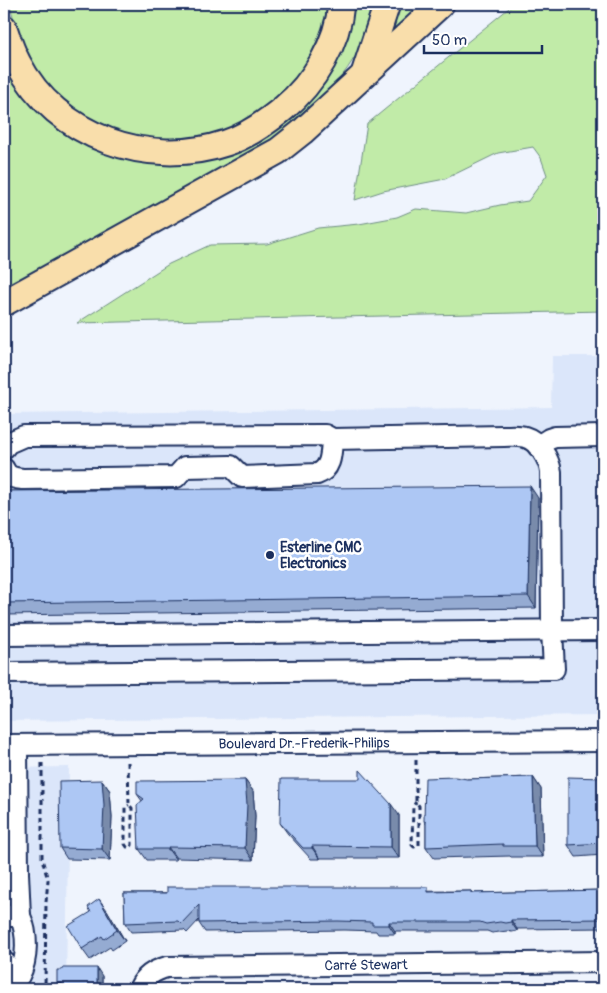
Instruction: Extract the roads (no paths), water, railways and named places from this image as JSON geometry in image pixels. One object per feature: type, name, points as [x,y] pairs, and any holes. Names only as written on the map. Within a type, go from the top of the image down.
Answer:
[{"type":"main road","points":[[4,28],[18,64],[30,82],[44,99],[74,124],[90,133],[126,147],[148,152],[188,152],[209,148],[244,136],[291,102],[306,86],[328,51],[341,4]]},
{"type":"main road","points":[[364,74],[387,4]]},
{"type":"main road","points":[[4,303],[278,151],[302,132],[442,4]]},
{"type":"street","points":[[4,448],[8,443],[24,436],[325,434],[332,438],[520,436],[528,438],[538,446],[550,464],[552,478],[552,630],[554,668],[4,673]]},
{"type":"street","points":[[538,446],[555,437],[603,436]]},
{"type":"street","points":[[4,469],[6,474],[11,477],[23,479],[176,477],[186,467],[222,466],[231,466],[242,476],[317,474],[322,473],[329,464],[332,438]]},
{"type":"street","points":[[4,635],[603,630]]},
{"type":"street","name":"Boulevard Dr.-Frederik-Philips","points":[[10,745],[603,741]]},
{"type":"street","points":[[8,977],[19,976],[25,961],[25,927],[12,916],[10,745]]},
{"type":"street","name":"Carré Stewart","points":[[139,989],[146,977],[167,967],[603,962]]},
{"type":"place","name":"Esterline CMC Electronics","points":[[270,555]]}]
